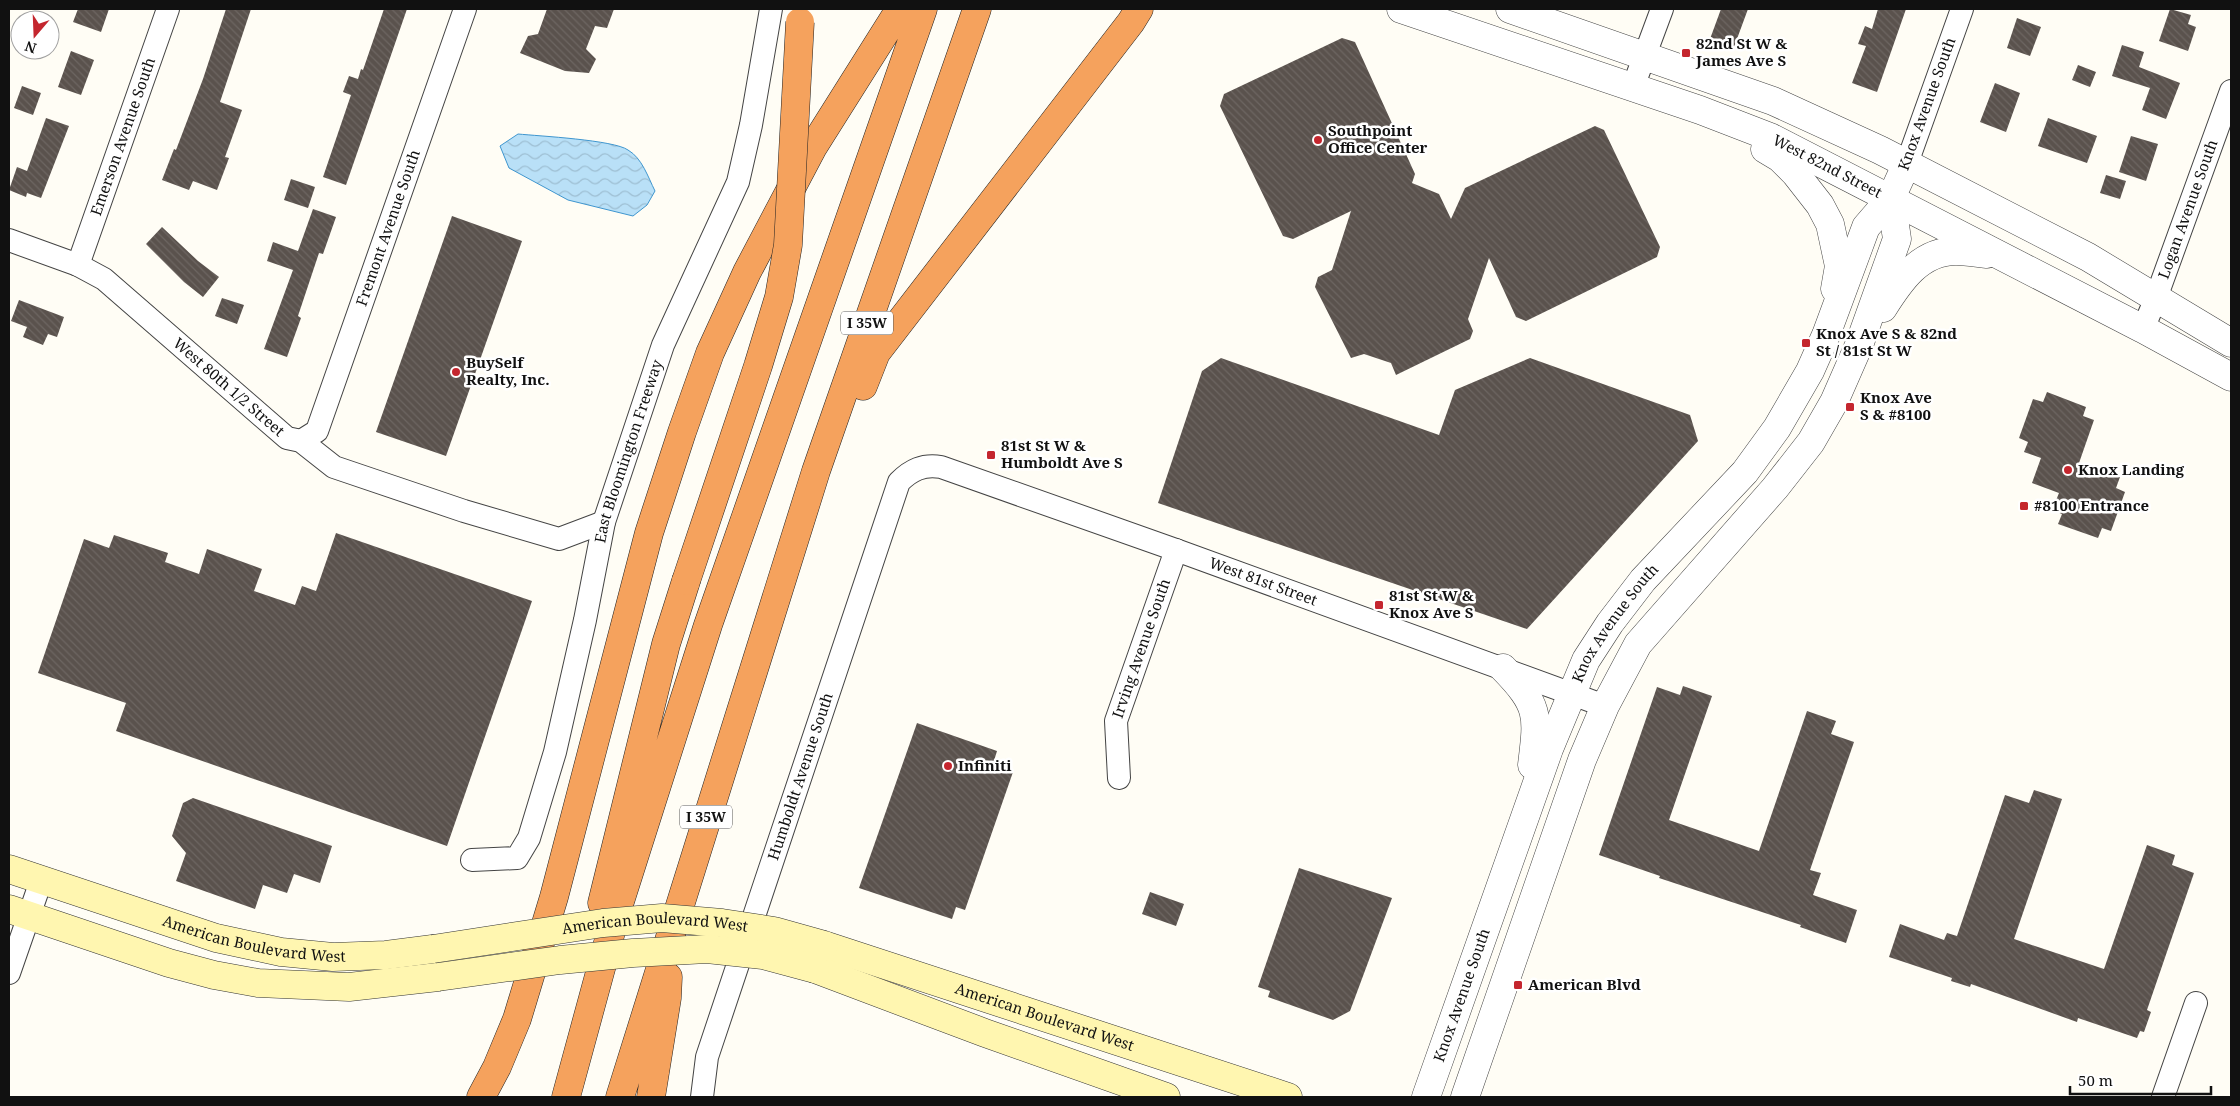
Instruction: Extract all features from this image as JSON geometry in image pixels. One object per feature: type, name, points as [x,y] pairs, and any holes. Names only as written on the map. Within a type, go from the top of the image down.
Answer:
[{"type":"highway","points":[[481,1097],[497,1067],[523,1000],[554,897],[649,533],[710,353],[747,272],[813,147],[900,9]]},
{"type":"highway","name":"I 35W","points":[[566,1097],[615,917],[708,625],[924,9]]},
{"type":"highway","name":"I 35W","points":[[620,1097],[668,938],[816,471],[977,9]]},
{"type":"highway","points":[[763,638],[876,353],[1141,13]]},
{"type":"highway","points":[[574,1065],[593,938],[666,644],[779,297],[788,246],[801,15]]},
{"type":"highway","points":[[651,1097],[667,998],[668,938]]},
{"type":"main road","name":"American Boulevard West","points":[[9,869],[216,938],[281,952],[333,957],[386,956],[603,923],[662,918],[722,923],[766,930],[985,1033],[1166,1097]]},
{"type":"main road","name":"American Boulevard West","points":[[19,913],[169,962],[214,975],[258,983],[350,987],[560,960],[633,953],[707,949],[763,955],[820,957],[1190,1065],[1288,1097]]},
{"type":"main road","points":[[1177,1097],[1190,1065]]},
{"type":"street","name":"Emerson Avenue South","points":[[78,265],[168,9]]},
{"type":"street","name":"Fremont Avenue South","points":[[301,440],[317,431],[465,9]]},
{"type":"street","name":"East Bloomington Freeway","points":[[472,860],[517,858],[528,838],[555,752],[585,620],[594,565],[604,522],[663,344],[738,182],[751,125],[771,9]]},
{"type":"street","name":"West 82nd Street","points":[[1401,9],[1700,110],[1770,137],[1891,198],[2231,377]]},
{"type":"street","points":[[1510,9],[1773,101],[1907,163],[2088,257],[2231,344]]},
{"type":"street","points":[[1633,87],[1662,9]]},
{"type":"street","name":"Knox Avenue South","points":[[1426,1097],[1527,809],[1571,693],[1586,660],[1610,623],[1643,580],[1745,472],[1766,443],[1810,371],[1826,335],[1866,227],[1891,198],[1907,163],[1962,9]]},
{"type":"street","name":"Logan Avenue South","points":[[2142,329],[2227,119],[2231,91]]},
{"type":"street","points":[[1700,110],[1780,158],[1820,204],[1830,224],[1839,266],[1826,335]]},
{"type":"street","name":"Knox Avenue South","points":[[1465,1097],[1568,797],[1605,706],[1638,644],[1742,527],[1811,442],[1834,402],[1859,345],[1897,239],[1891,198]]},
{"type":"street","name":"West 80th 1/2 Street","points":[[9,240],[78,265],[104,279],[287,438],[301,440],[334,467],[464,511],[558,539],[604,522]]},
{"type":"street","points":[[1859,345],[1900,282],[1925,259],[1940,253],[1955,251],[2000,255]]},
{"type":"street","name":"West 81st Street","points":[[920,468],[940,467],[1176,550],[1605,706]]},
{"type":"street","name":"Humboldt Avenue South","points":[[702,1097],[707,1057],[899,482],[909,472],[920,468]]},
{"type":"street","name":"Irving Avenue South","points":[[1119,778],[1116,721],[1176,550]]},
{"type":"street","points":[[1503,668],[1523,688],[1535,715],[1536,730],[1527,809]]},
{"type":"street","points":[[9,973],[19,913],[41,881]]},
{"type":"street","points":[[2167,1096],[2196,1003]]},
{"type":"water","points":[[518,134],[593,141],[628,150],[633,153],[644,168],[655,191],[647,205],[633,216],[568,200],[509,168],[500,146]]},
{"type":"building","points":[[78,9],[109,9],[101,32],[73,22]]},
{"type":"building","points":[[226,9],[251,9],[220,102],[242,110],[225,157],[229,158],[217,190],[193,181],[189,190],[162,180],[174,149],[176,150],[203,79]]},
{"type":"building","points":[[384,9],[407,9],[346,185],[323,177],[351,95],[343,92],[349,76],[358,79],[361,69],[363,70]]},
{"type":"building","points":[[547,9],[614,9],[607,28],[595,26],[586,49],[596,59],[589,73],[565,71],[520,53],[528,36],[538,34]]},
{"type":"building","points":[[1721,9],[1748,9],[1734,47],[1710,39]]},
{"type":"building","points":[[1878,9],[1906,9],[1877,92],[1852,83],[1866,46],[1858,44],[1865,26],[1872,29]]},
{"type":"building","points":[[2170,9],[2191,15],[2188,24],[2196,27],[2188,51],[2159,41]]},
{"type":"building","points":[[2017,18],[2041,27],[2030,56],[2007,48]]},
{"type":"building","points":[[1342,38],[1355,42],[1415,174],[1412,183],[1439,194],[1451,219],[1465,188],[1595,126],[1604,130],[1660,247],[1657,257],[1526,321],[1516,317],[1489,258],[1468,319],[1473,331],[1470,339],[1396,375],[1391,363],[1364,354],[1351,358],[1315,287],[1318,277],[1332,270],[1351,211],[1293,239],[1283,236],[1220,106],[1224,94]]},
{"type":"building","points":[[2122,45],[2144,52],[2139,67],[2180,83],[2166,119],[2142,110],[2150,88],[2112,76]]},
{"type":"building","points":[[71,51],[94,60],[81,95],[58,87]]},
{"type":"building","points":[[2078,65],[2096,72],[2090,87],[2072,80]]},
{"type":"building","points":[[1995,83],[2020,93],[2006,132],[1980,122]]},
{"type":"building","points":[[22,86],[41,93],[33,115],[14,108]]},
{"type":"building","points":[[46,118],[69,126],[41,198],[27,193],[26,197],[9,190],[17,167],[27,171]]},
{"type":"building","points":[[2048,118],[2097,136],[2087,163],[2038,146]]},
{"type":"building","points":[[2131,136],[2158,144],[2146,181],[2119,172]]},
{"type":"building","points":[[2106,175],[2126,181],[2120,199],[2100,193]]},
{"type":"building","points":[[291,179],[315,187],[308,208],[284,200]]},
{"type":"building","points":[[313,209],[336,217],[323,254],[319,253],[298,316],[301,318],[287,357],[264,349],[293,270],[267,261],[273,242],[298,251]]},
{"type":"building","points":[[452,216],[522,241],[446,456],[376,432]]},
{"type":"building","points":[[162,227],[198,261],[219,277],[203,297],[184,282],[146,244]]},
{"type":"building","points":[[222,298],[244,305],[237,324],[215,316]]},
{"type":"building","points":[[19,300],[64,317],[57,337],[48,334],[43,345],[23,337],[27,327],[11,321]]},
{"type":"building","points":[[1221,358],[1439,435],[1455,390],[1530,358],[1690,415],[1698,441],[1527,629],[1158,503],[1202,371]]},
{"type":"building","name":"Knox Landing","points":[[2047,392],[2086,407],[2083,416],[2094,420],[2079,463],[2120,477],[2116,488],[2125,492],[2111,531],[2102,528],[2098,538],[2058,524],[2062,514],[2052,510],[2059,493],[2032,483],[2041,458],[2024,452],[2028,442],[2019,438],[2033,399],[2043,402]]},
{"type":"building","points":[[336,533],[532,601],[447,846],[116,731],[126,703],[38,673],[84,539],[109,548],[114,535],[168,553],[165,562],[199,574],[207,549],[262,569],[254,591],[295,605],[302,586],[316,591]]},
{"type":"building","points":[[1683,686],[1712,696],[1669,820],[1759,851],[1807,711],[1836,721],[1831,734],[1854,742],[1810,870],[1821,873],[1813,895],[1857,910],[1846,943],[1800,927],[1801,925],[1659,878],[1660,876],[1599,855],[1657,687],[1680,695]]},
{"type":"building","points":[[917,723],[997,751],[993,764],[1013,772],[965,910],[956,907],[952,919],[859,888]]},
{"type":"building","points":[[2034,790],[2062,799],[2014,939],[2104,969],[2147,845],[2175,855],[2172,865],[2194,873],[2147,1010],[2151,1012],[2144,1032],[2140,1031],[2137,1038],[2078,1018],[2077,1022],[1971,984],[1970,987],[1951,981],[1952,978],[1889,957],[1900,924],[1944,940],[1947,933],[1957,936],[2005,795],[2029,803]]},
{"type":"building","points":[[193,798],[332,846],[320,883],[294,874],[287,893],[263,885],[255,909],[176,881],[186,853],[172,836],[183,803]]},
{"type":"building","points":[[1299,868],[1392,898],[1350,1011],[1333,1020],[1268,997],[1270,991],[1258,987]]},
{"type":"building","points":[[1150,892],[1184,904],[1176,926],[1142,914]]},
{"type":"place","name":"82nd St W & James Ave S","points":[[1686,53]]},
{"type":"place","name":"Southpoint Office Center","points":[[1318,140]]},
{"type":"place","name":"Knox Ave S & 82nd St / 81st St W","points":[[1806,343]]},
{"type":"place","name":"BuySelf Realty, Inc.","points":[[456,372]]},
{"type":"place","name":"Knox Ave S & #8100","points":[[1850,407]]},
{"type":"place","name":"81st St W & Humboldt Ave S","points":[[991,455]]},
{"type":"place","name":"Knox Landing","points":[[2068,470]]},
{"type":"place","name":"#8100 Entrance","points":[[2024,506]]},
{"type":"place","name":"81st St W & Knox Ave S","points":[[1379,605]]},
{"type":"place","name":"Infiniti","points":[[948,766]]},
{"type":"place","name":"American Blvd","points":[[1518,985]]}]
